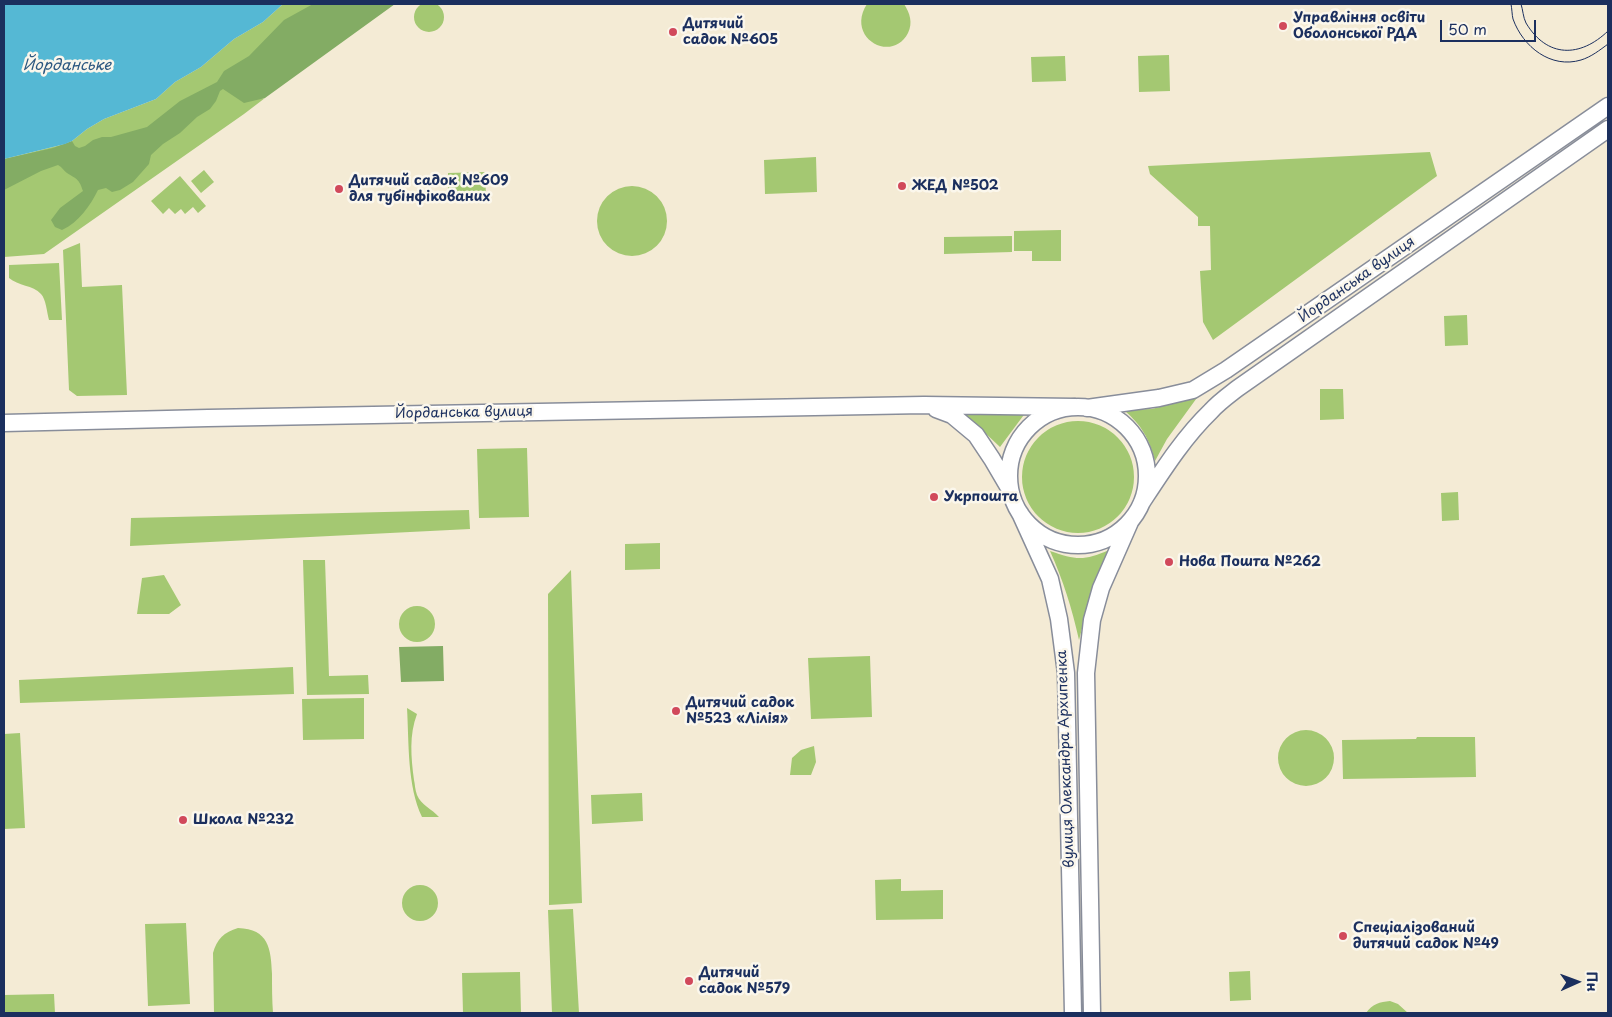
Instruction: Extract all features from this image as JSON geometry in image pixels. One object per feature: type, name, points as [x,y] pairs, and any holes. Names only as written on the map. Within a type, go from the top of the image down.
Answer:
[{"type":"main road","name":"Йорданська вулиця","points":[[4,423],[924,405],[1081,408],[1159,398],[1200,387],[1608,106]]},
{"type":"main road","name":"Йорданська вулиця","points":[[1142,502],[1168,462],[1190,435],[1215,407],[1238,388],[1608,129]]},
{"type":"main road","name":"Йорданська вулиця","points":[[924,405],[952,415],[976,436],[1011,491]]},
{"type":"main road","points":[[1081,408],[1100,411],[1124,425],[1140,447],[1145,460],[1147,474],[1142,502],[1130,522],[1118,533],[1104,540],[1094,544],[1073,545],[1057,542],[1043,536],[1034,529],[1020,514],[1011,491],[1009,479],[1012,456],[1023,434],[1052,413],[1081,408]]},
{"type":"main road","name":"вулиця Олександра Архипенка","points":[[1020,514],[1050,579],[1059,619],[1066,672],[1073,1013]]},
{"type":"main road","name":"вулиця Олександра Архипенка","points":[[1092,1013],[1086,673],[1092,620],[1101,588],[1130,522]]},
{"type":"green space","points":[[429,2],[435,3],[443,11],[443,23],[435,31],[429,32],[423,31],[415,23],[414,17],[415,11],[423,3]]},
{"type":"green space","points":[[283,4],[394,4],[244,114],[44,254],[4,257],[4,159],[65,144],[104,119],[156,99],[175,82],[201,67],[234,39],[263,22]]},
{"type":"green space","points":[[313,4],[395,4],[265,98],[244,103],[223,89],[220,91],[210,109],[197,117],[180,133],[163,144],[151,155],[149,164],[133,182],[120,190],[112,192],[106,188],[98,190],[74,223],[62,230],[55,227],[51,220],[60,208],[83,191],[78,180],[58,165],[41,171],[4,190],[4,159],[53,148],[72,141],[79,148],[102,137],[111,137],[147,127],[180,101],[217,82],[224,71],[249,56],[284,20]]},
{"type":"green space","points":[[867,4],[904,4],[911,22],[908,33],[901,42],[892,46],[882,46],[873,43],[866,36],[862,27],[862,16]]},
{"type":"green space","points":[[1169,55],[1170,91],[1139,92],[1138,56]]},
{"type":"green space","points":[[1065,56],[1066,81],[1032,82],[1031,57]]},
{"type":"green space","points":[[1430,152],[1437,176],[1213,340],[1203,322],[1200,271],[1211,270],[1210,226],[1198,226],[1198,217],[1150,174],[1148,166]]},
{"type":"green space","points":[[816,157],[817,192],[765,194],[764,160]]},
{"type":"green space","points":[[204,170],[214,182],[201,193],[191,181]]},
{"type":"green space","points":[[485,172],[486,196],[448,197],[448,173]]},
{"type":"green space","points":[[180,176],[206,206],[198,213],[193,207],[185,214],[181,209],[175,214],[169,208],[163,214],[151,201]]},
{"type":"green space","points":[[632,186],[645,189],[657,196],[664,208],[667,221],[664,234],[657,246],[645,253],[632,256],[619,253],[607,246],[600,234],[597,221],[600,208],[607,196],[619,189]]},
{"type":"green space","points":[[1061,230],[1061,261],[1032,261],[1032,251],[1014,251],[1014,231]]},
{"type":"green space","points":[[1012,236],[1012,252],[944,254],[944,237]]},
{"type":"green space","points":[[80,243],[82,287],[122,285],[127,395],[77,396],[69,390],[63,250]]},
{"type":"green space","points":[[59,263],[62,320],[49,320],[43,296],[38,291],[9,278],[9,265]]},
{"type":"green space","points":[[1467,315],[1468,345],[1445,346],[1444,316]]},
{"type":"green space","points":[[1320,389],[1343,389],[1344,419],[1320,420]]},
{"type":"green space","points":[[1199,395],[1167,439],[1155,461],[1144,433],[1136,421],[1124,410],[1152,409]]},
{"type":"green space","points":[[957,411],[1026,412],[1000,447],[981,429]]},
{"type":"green space","points":[[1078,421],[1099,425],[1118,437],[1130,456],[1134,477],[1130,498],[1118,517],[1099,529],[1078,533],[1057,529],[1038,517],[1026,498],[1022,477],[1026,456],[1038,437],[1057,425]]},
{"type":"green space","points":[[527,448],[529,517],[479,518],[477,449]]},
{"type":"green space","points":[[1458,492],[1459,520],[1442,521],[1441,493]]},
{"type":"green space","points":[[469,510],[470,529],[130,546],[131,518]]},
{"type":"green space","points":[[660,543],[660,569],[625,570],[625,544]]},
{"type":"green space","points":[[1109,550],[1088,606],[1079,640],[1067,594],[1050,551],[1074,558],[1086,558]]},
{"type":"green space","points":[[303,560],[325,560],[329,676],[368,675],[369,694],[307,695]]},
{"type":"green space","points":[[571,570],[582,903],[549,905],[548,594]]},
{"type":"green space","points":[[164,575],[181,605],[169,614],[137,614],[142,578]]},
{"type":"green space","points":[[417,606],[424,607],[430,611],[434,617],[434,631],[430,637],[424,641],[417,642],[410,641],[404,637],[400,631],[399,624],[400,617],[404,611],[410,607]]},
{"type":"green space","points":[[443,646],[444,681],[401,682],[399,647]]},
{"type":"green space","points":[[870,656],[872,717],[811,719],[808,658]]},
{"type":"green space","points":[[293,667],[294,694],[20,703],[19,680]]},
{"type":"green space","points":[[364,698],[364,739],[303,740],[302,699]]},
{"type":"green space","points":[[407,708],[417,714],[411,746],[416,793],[421,802],[439,817],[422,817],[417,805],[411,778]]},
{"type":"green space","points":[[1306,730],[1321,735],[1329,743],[1334,758],[1329,773],[1321,781],[1306,786],[1291,781],[1283,773],[1278,758],[1283,743],[1291,735]]},
{"type":"green space","points":[[20,733],[25,828],[4,829],[4,734]]},
{"type":"green space","points":[[1417,737],[1475,737],[1476,777],[1343,779],[1342,740],[1416,739]]},
{"type":"green space","points":[[814,746],[816,762],[811,775],[790,775],[792,758],[801,750]]},
{"type":"green space","points":[[642,793],[643,821],[592,824],[591,795]]},
{"type":"green space","points":[[901,879],[901,891],[943,890],[943,919],[876,920],[875,880]]},
{"type":"green space","points":[[420,885],[432,891],[438,903],[432,915],[420,921],[408,915],[402,903],[408,891]]},
{"type":"green space","points":[[573,909],[579,1013],[552,1013],[548,910]]},
{"type":"green space","points":[[186,923],[190,1004],[148,1006],[145,924]]},
{"type":"green space","points":[[238,928],[248,929],[262,936],[269,949],[272,965],[273,1013],[214,1013],[213,953],[222,937]]},
{"type":"green space","points":[[1250,971],[1251,1000],[1230,1001],[1229,972]]},
{"type":"green space","points":[[520,972],[521,1013],[463,1013],[462,973]]},
{"type":"green space","points":[[54,994],[55,1013],[4,1013],[4,995]]},
{"type":"green space","points":[[1390,1001],[1398,1004],[1408,1013],[1366,1013],[1376,1004]]},
{"type":"water","name":"Йорданське","points":[[4,4],[283,4],[263,22],[234,39],[201,67],[175,82],[156,99],[104,119],[65,144],[4,159]]},
{"type":"tram line","points":[[1511,4],[1513,19],[1524,38],[1531,47],[1549,58],[1570,62],[1581,60],[1608,44]]},
{"type":"tram line","points":[[1521,4],[1526,23],[1534,34],[1544,43],[1554,48],[1575,50],[1597,40],[1608,31]]},
{"type":"place","name":"Управління освіти Оболонської РДА","points":[[1283,26]]},
{"type":"place","name":"Дитячий садок №605","points":[[673,32]]},
{"type":"place","name":"ЖЕД №502","points":[[902,186]]},
{"type":"place","name":"Дитячий садок №609 для тубінфікованих","points":[[339,189]]},
{"type":"place","name":"Укрпошта","points":[[934,497]]},
{"type":"place","name":"Нова Пошта №262","points":[[1169,562]]},
{"type":"place","name":"Дитячий садок №523 «Лілія»","points":[[676,711]]},
{"type":"place","name":"Школа №232","points":[[183,820]]},
{"type":"place","name":"Спеціалізований дитячий садок №49","points":[[1343,936]]},
{"type":"place","name":"Дитячий садок №579","points":[[689,981]]}]
